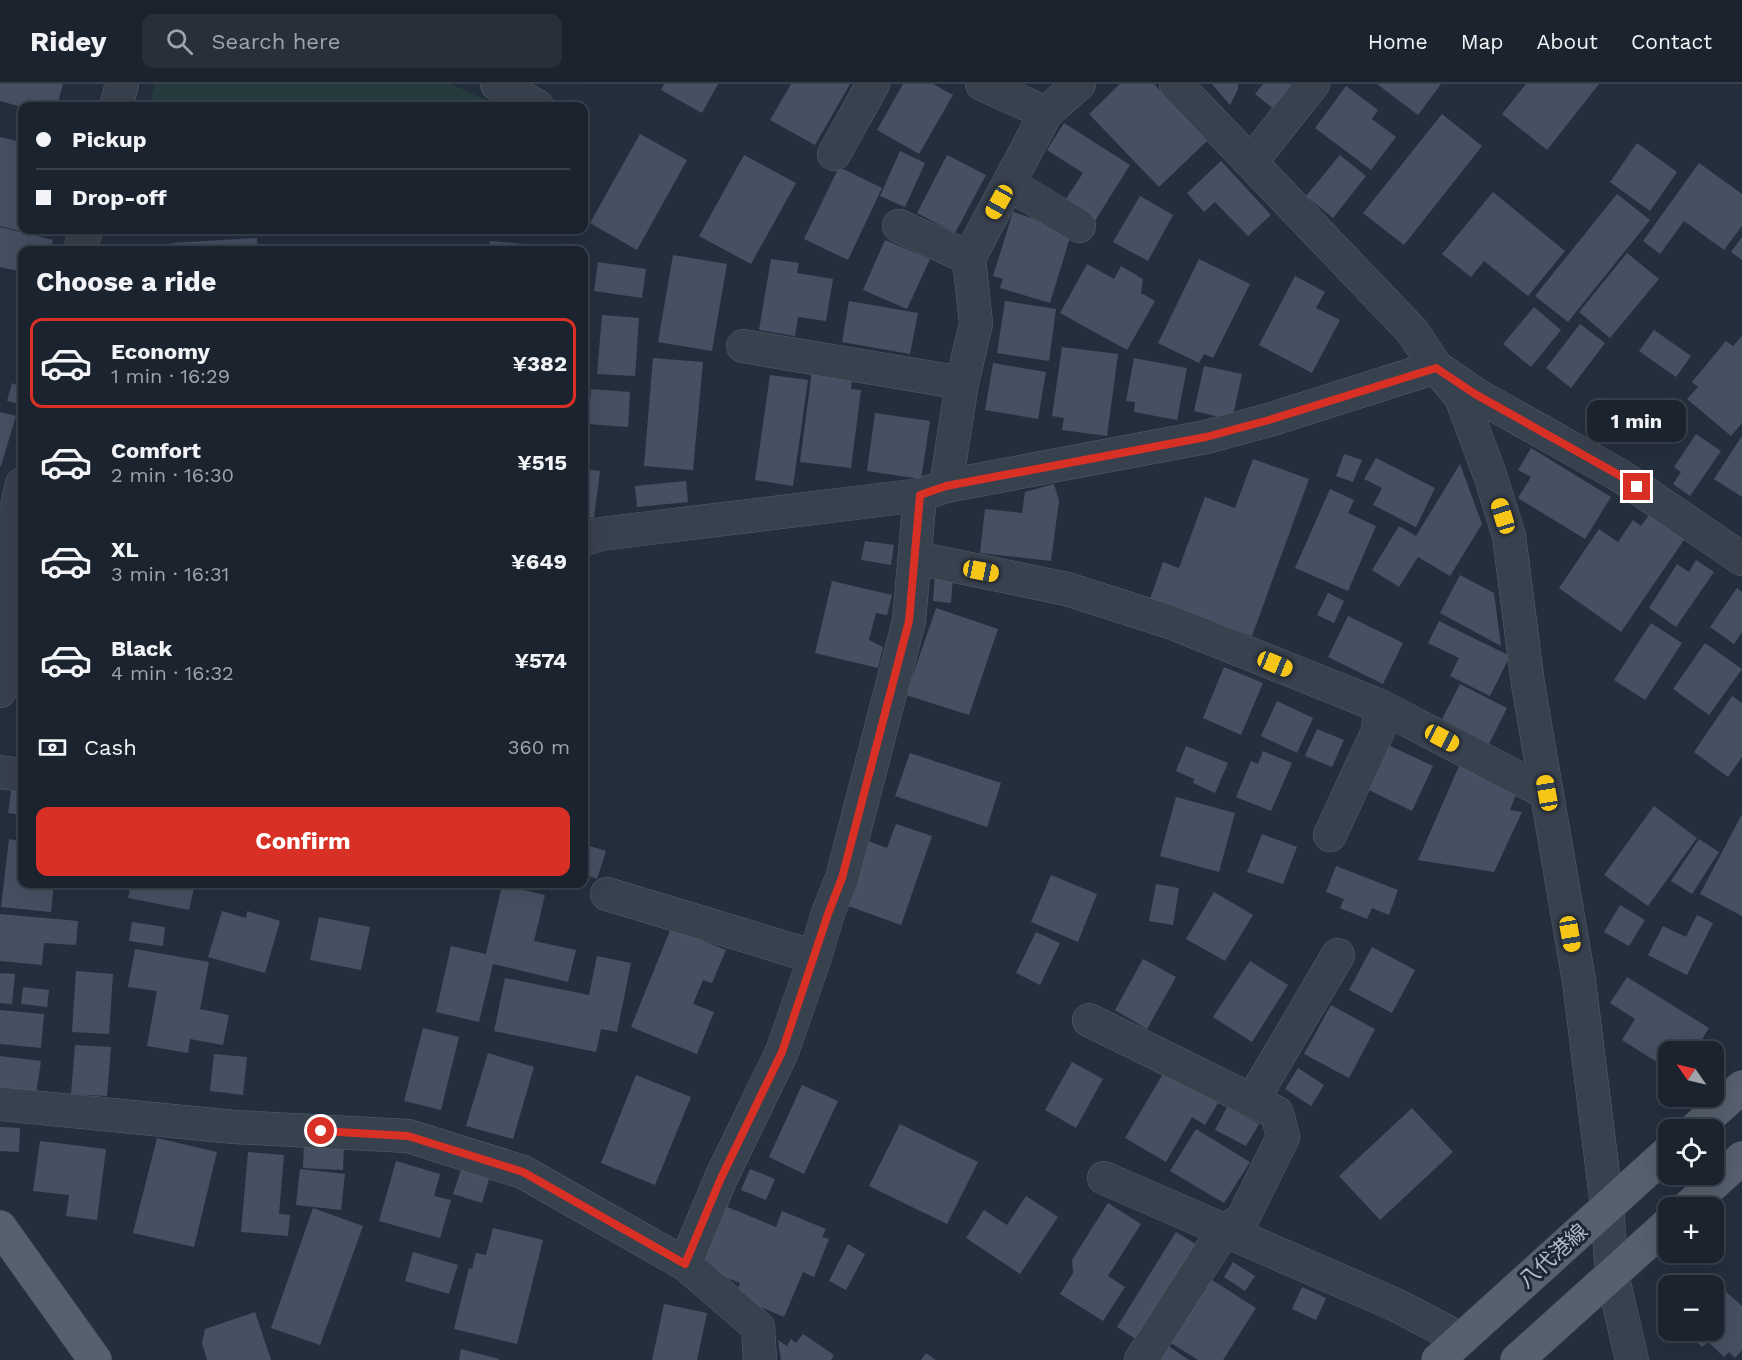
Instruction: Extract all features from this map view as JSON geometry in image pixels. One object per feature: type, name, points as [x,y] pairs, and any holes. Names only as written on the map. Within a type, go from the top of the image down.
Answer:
[{"type":"main road","points":[[1706,1119],[1742,1087]]},
{"type":"main road","points":[[1699,1197],[1742,1158]]},
{"type":"main road","name":"八代港線","points":[[1450,1350],[1658,1161]]},
{"type":"main road","points":[[0,1227],[86,1356]]},
{"type":"main road","points":[[1517,1360],[1658,1233]]},
{"type":"street","points":[[117,102],[122,84]]},
{"type":"street","points":[[497,84],[530,102]]},
{"type":"street","points":[[834,154],[873,84]]},
{"type":"street","points":[[982,84],[1046,113]]},
{"type":"street","points":[[685,1264],[721,1178],[782,1052],[842,878],[909,621],[916,558],[976,324],[969,258],[1046,113],[1079,84]]},
{"type":"street","points":[[1176,84],[1412,332],[1436,368],[1461,397],[1490,475],[1509,536],[1528,684],[1579,981],[1607,1206],[1612,1274],[1632,1360]]},
{"type":"street","points":[[1251,162],[1314,84]]},
{"type":"street","points":[[1009,184],[1079,226]]},
{"type":"street","points":[[899,226],[969,258]]},
{"type":"street","points":[[743,346],[962,383]]},
{"type":"street","points":[[588,538],[601,534],[933,490],[1206,437],[1269,420],[1436,368]]},
{"type":"street","points":[[1436,368],[1475,394],[1619,475],[1742,559]]},
{"type":"street","points":[[0,692],[12,515],[18,496]]},
{"type":"street","points":[[916,558],[1067,589],[1170,622],[1380,706],[1547,793]]},
{"type":"street","points":[[1330,835],[1378,731],[1380,706]]},
{"type":"street","points":[[0,772],[18,774]]},
{"type":"street","points":[[607,894],[815,957]]},
{"type":"street","points":[[1252,1101],[1338,955]]},
{"type":"street","points":[[1089,1020],[1277,1113],[1283,1137],[1242,1220],[1224,1230],[1141,1360]]},
{"type":"street","points":[[0,1104],[234,1127],[408,1136],[523,1172],[685,1264],[758,1327],[760,1360]]},
{"type":"street","points":[[1104,1178],[1396,1305],[1450,1350]]},
{"type":"green space","points":[[155,84],[451,84],[491,102],[150,102]]},
{"type":"building","points":[[0,84],[63,84],[58,102],[18,102],[18,106],[0,101]]},
{"type":"building","points":[[664,84],[718,84],[702,113],[661,90]]},
{"type":"building","points":[[791,84],[850,84],[815,145],[770,120]]},
{"type":"building","points":[[903,84],[933,84],[953,95],[919,154],[877,130]]},
{"type":"building","points":[[1120,84],[1154,84],[1208,140],[1159,187],[1089,114]]},
{"type":"building","points":[[1212,84],[1238,84],[1230,105]]},
{"type":"building","points":[[1263,84],[1302,84],[1280,114],[1255,94]]},
{"type":"building","points":[[1377,84],[1441,84],[1418,115]]},
{"type":"building","points":[[1526,84],[1599,84],[1547,150],[1502,114]]},
{"type":"building","points":[[1346,86],[1378,110],[1372,119],[1396,137],[1371,170],[1315,128]]},
{"type":"building","points":[[1442,114],[1482,146],[1404,245],[1363,213]]},
{"type":"building","points":[[1064,123],[1130,165],[1093,224],[1062,205],[1083,173],[1047,150]]},
{"type":"building","points":[[640,134],[687,160],[637,250],[590,223]]},
{"type":"building","points":[[0,137],[18,141],[18,231],[0,226]]},
{"type":"building","points":[[1637,143],[1677,172],[1650,211],[1610,182]]},
{"type":"building","points":[[900,151],[925,163],[905,207],[880,196]]},
{"type":"building","points":[[744,155],[796,183],[751,264],[699,236]]},
{"type":"building","points":[[947,155],[986,175],[955,233],[917,213]]},
{"type":"building","points":[[1340,155],[1366,176],[1333,218],[1306,196]]},
{"type":"building","points":[[1221,161],[1271,215],[1248,236],[1215,202],[1204,212],[1187,193]]},
{"type":"building","points":[[1699,163],[1742,194],[1742,226],[1724,250],[1684,221],[1660,254],[1643,241]]},
{"type":"building","points":[[839,167],[882,188],[848,260],[804,239]]},
{"type":"building","points":[[1493,192],[1565,251],[1528,296],[1484,261],[1471,277],[1442,254]]},
{"type":"building","points":[[1617,194],[1650,220],[1568,322],[1535,296]]},
{"type":"building","points":[[1140,196],[1173,215],[1148,261],[1113,242]]},
{"type":"building","points":[[1013,212],[1072,231],[1050,303],[1000,288],[1003,279],[993,276]]},
{"type":"building","points":[[0,227],[18,231],[18,234],[53,240],[51,246],[18,246],[18,271],[0,267]]},
{"type":"building","points":[[1742,237],[1742,260],[1731,252]]},
{"type":"building","points":[[257,238],[258,246],[171,246],[171,243]]},
{"type":"building","points":[[885,240],[930,259],[907,309],[863,290]]},
{"type":"building","points":[[490,241],[524,244],[524,246],[489,246]]},
{"type":"building","points":[[273,244],[329,246],[273,246]]},
{"type":"building","points":[[1627,253],[1659,279],[1610,338],[1579,312]]},
{"type":"building","points":[[673,255],[727,264],[712,351],[658,342]]},
{"type":"building","points":[[771,259],[799,263],[797,273],[833,279],[826,321],[798,317],[795,336],[759,330]]},
{"type":"building","points":[[1199,259],[1250,284],[1213,358],[1204,354],[1199,363],[1158,343]]},
{"type":"building","points":[[598,262],[646,269],[642,298],[594,291]]},
{"type":"building","points":[[1087,264],[1114,279],[1121,266],[1143,279],[1141,293],[1155,301],[1127,350],[1060,313]]},
{"type":"building","points":[[1295,276],[1325,292],[1316,308],[1340,320],[1312,373],[1259,345]]},
{"type":"building","points":[[849,301],[918,313],[910,354],[842,342]]},
{"type":"building","points":[[1005,301],[1056,309],[1049,361],[997,353]]},
{"type":"building","points":[[1534,307],[1561,330],[1531,367],[1503,344]]},
{"type":"building","points":[[602,315],[639,318],[635,376],[597,374]]},
{"type":"building","points":[[1580,324],[1605,343],[1571,388],[1546,368]]},
{"type":"building","points":[[1654,330],[1691,356],[1676,377],[1639,351]]},
{"type":"building","points":[[1742,336],[1742,423],[1731,436],[1687,399],[1698,387],[1692,382],[1726,341],[1733,346]]},
{"type":"building","points":[[1062,347],[1118,354],[1107,436],[1062,430],[1064,418],[1052,416]]},
{"type":"building","points":[[653,358],[703,362],[693,470],[644,466]]},
{"type":"building","points":[[1134,358],[1187,368],[1177,420],[1134,412],[1135,402],[1126,401]]},
{"type":"building","points":[[993,363],[1046,372],[1038,419],[985,410]]},
{"type":"building","points":[[1204,366],[1242,374],[1232,420],[1194,411]]},
{"type":"building","points":[[812,370],[852,375],[851,389],[861,390],[851,468],[800,462]]},
{"type":"building","points":[[770,375],[808,380],[793,486],[755,480]]},
{"type":"building","points":[[12,383],[18,385],[18,404],[7,401]]},
{"type":"building","points":[[591,389],[630,392],[628,427],[588,424]]},
{"type":"building","points":[[0,412],[16,416],[1,466],[0,466]]},
{"type":"building","points":[[875,413],[930,421],[921,479],[867,471]]},
{"type":"building","points":[[1696,434],[1721,451],[1690,496],[1673,484],[1681,472],[1674,467]]},
{"type":"building","points":[[1742,436],[1742,497],[1714,479]]},
{"type":"building","points":[[1531,448],[1611,497],[1585,539],[1518,498],[1531,477],[1518,470]]},
{"type":"building","points":[[1344,454],[1362,460],[1353,482],[1336,476]]},
{"type":"building","points":[[1376,458],[1435,488],[1416,527],[1373,505],[1382,488],[1364,479]]},
{"type":"building","points":[[1253,459],[1309,479],[1252,636],[1150,599],[1163,562],[1179,568],[1205,497],[1235,508]]},
{"type":"building","points":[[1460,464],[1482,524],[1450,576],[1418,557],[1399,587],[1372,570],[1399,526],[1416,536]]},
{"type":"building","points":[[588,470],[600,471],[594,518],[588,517]]},
{"type":"building","points":[[686,481],[688,502],[637,507],[635,486]]},
{"type":"building","points":[[1054,484],[1059,501],[1051,561],[980,553],[985,509],[1022,513],[1025,492]]},
{"type":"building","points":[[1330,489],[1354,500],[1348,513],[1376,526],[1348,591],[1295,568]]},
{"type":"building","points":[[1651,512],[1686,537],[1621,632],[1559,588],[1599,529],[1618,542],[1633,520],[1641,526]]},
{"type":"building","points":[[865,541],[894,545],[891,565],[861,560]]},
{"type":"building","points":[[1696,560],[1714,572],[1676,627],[1649,608],[1677,564],[1689,572]]},
{"type":"building","points":[[1460,575],[1494,593],[1501,646],[1440,613]]},
{"type":"building","points":[[935,576],[953,577],[951,603],[933,601]]},
{"type":"building","points":[[832,581],[892,595],[887,615],[876,613],[869,640],[883,647],[878,668],[815,653]]},
{"type":"building","points":[[1737,588],[1742,592],[1742,632],[1734,644],[1710,627]]},
{"type":"building","points":[[1328,593],[1344,601],[1334,623],[1317,615]]},
{"type":"building","points":[[936,608],[998,629],[969,715],[906,695]]},
{"type":"building","points":[[1348,616],[1403,643],[1383,684],[1328,657]]},
{"type":"building","points":[[1439,621],[1510,656],[1490,696],[1450,676],[1459,658],[1428,643]]},
{"type":"building","points":[[1651,623],[1682,643],[1645,700],[1614,680]]},
{"type":"building","points":[[1705,643],[1742,669],[1709,715],[1673,689]]},
{"type":"building","points":[[1224,667],[1263,683],[1241,735],[1203,718]]},
{"type":"building","points":[[1460,684],[1507,708],[1489,744],[1442,719]]},
{"type":"building","points":[[1732,696],[1742,703],[1742,757],[1728,777],[1694,752]]},
{"type":"building","points":[[1277,701],[1313,718],[1297,753],[1261,736]]},
{"type":"building","points":[[1317,729],[1344,740],[1332,767],[1305,756]]},
{"type":"building","points":[[1388,745],[1433,766],[1412,811],[1367,789]]},
{"type":"building","points":[[1186,746],[1228,763],[1215,793],[1193,783],[1194,779],[1176,771]]},
{"type":"building","points":[[1263,751],[1292,763],[1271,811],[1236,797],[1251,761],[1258,764]]},
{"type":"building","points":[[910,753],[1001,783],[987,827],[895,796]]},
{"type":"building","points":[[1459,766],[1517,792],[1510,810],[1522,812],[1494,872],[1418,860]]},
{"type":"building","points":[[12,785],[18,786],[18,814],[8,813]]},
{"type":"building","points":[[1176,797],[1235,813],[1219,872],[1160,856]]},
{"type":"building","points":[[1654,806],[1697,838],[1648,906],[1604,875]]},
{"type":"building","points":[[1742,814],[1742,916],[1700,894]]},
{"type":"building","points":[[896,824],[932,836],[901,925],[840,903],[863,839],[887,848]]},
{"type":"building","points":[[1262,834],[1297,847],[1283,884],[1247,872]]},
{"type":"building","points":[[9,839],[18,840],[18,888],[54,888],[51,912],[1,907]]},
{"type":"building","points":[[1699,839],[1719,852],[1692,894],[1671,881]]},
{"type":"building","points":[[590,846],[606,851],[597,879],[588,876]]},
{"type":"building","points":[[1336,866],[1398,890],[1389,915],[1372,908],[1367,919],[1340,908],[1344,899],[1326,892]]},
{"type":"building","points":[[1051,875],[1097,894],[1078,942],[1031,922]]},
{"type":"building","points":[[1156,884],[1179,888],[1173,925],[1149,921]]},
{"type":"building","points":[[130,888],[194,888],[189,910],[128,898]]},
{"type":"building","points":[[501,888],[515,888],[545,895],[534,941],[576,950],[568,982],[493,964],[479,1022],[436,1012],[451,946],[486,954]]},
{"type":"building","points":[[1214,892],[1253,915],[1225,961],[1186,939]]},
{"type":"building","points":[[1620,905],[1645,920],[1629,946],[1604,932]]},
{"type":"building","points":[[222,911],[246,918],[247,911],[280,921],[265,973],[208,957]]},
{"type":"building","points":[[0,914],[78,921],[76,945],[44,943],[42,965],[0,961]]},
{"type":"building","points":[[1697,915],[1713,923],[1687,975],[1648,955],[1663,926],[1686,937]]},
{"type":"building","points":[[319,917],[370,927],[361,970],[310,960]]},
{"type":"building","points":[[132,922],[165,927],[163,946],[129,941]]},
{"type":"building","points":[[671,928],[726,950],[712,983],[703,980],[693,1004],[714,1012],[697,1054],[631,1027]]},
{"type":"building","points":[[1036,932],[1060,943],[1040,985],[1016,973]]},
{"type":"building","points":[[1372,947],[1415,970],[1392,1013],[1349,990]]},
{"type":"building","points":[[135,949],[209,962],[200,1009],[229,1015],[223,1045],[190,1039],[188,1053],[147,1046],[157,991],[128,987]]},
{"type":"building","points":[[597,956],[631,963],[617,1032],[601,1029],[596,1052],[494,1031],[505,978],[589,995]]},
{"type":"building","points":[[1143,959],[1176,977],[1147,1029],[1115,1010]]},
{"type":"building","points":[[1250,961],[1288,985],[1252,1042],[1213,1017]]},
{"type":"building","points":[[76,971],[113,974],[109,1034],[72,1032]]},
{"type":"building","points":[[0,973],[15,974],[12,1004],[0,1003]]},
{"type":"building","points":[[1627,977],[1709,1028],[1701,1041],[1658,1041],[1658,1063],[1622,1040],[1635,1019],[1610,1003]]},
{"type":"building","points":[[23,987],[49,990],[47,1007],[21,1004]]},
{"type":"building","points":[[1331,1005],[1375,1029],[1349,1078],[1304,1054]]},
{"type":"building","points":[[0,1010],[44,1014],[41,1048],[0,1044]]},
{"type":"building","points":[[423,1028],[459,1037],[441,1110],[404,1101]]},
{"type":"building","points":[[75,1045],[111,1047],[107,1096],[71,1094]]},
{"type":"building","points":[[488,1053],[534,1067],[513,1139],[466,1126]]},
{"type":"building","points":[[214,1054],[247,1057],[243,1095],[210,1091]]},
{"type":"building","points":[[0,1056],[41,1061],[36,1094],[0,1089]]},
{"type":"building","points":[[1072,1062],[1103,1079],[1076,1128],[1045,1110]]},
{"type":"building","points":[[1298,1068],[1324,1085],[1311,1106],[1285,1089]]},
{"type":"building","points":[[1164,1072],[1218,1103],[1205,1125],[1192,1117],[1166,1162],[1125,1138]]},
{"type":"building","points":[[636,1075],[691,1097],[655,1185],[601,1163]]},
{"type":"building","points":[[802,1085],[838,1101],[804,1174],[769,1157]]},
{"type":"building","points":[[1227,1107],[1259,1124],[1246,1146],[1215,1130]]},
{"type":"building","points":[[1412,1108],[1453,1152],[1380,1220],[1339,1176]]},
{"type":"building","points":[[900,1124],[978,1162],[947,1224],[869,1186]]},
{"type":"building","points":[[0,1127],[20,1128],[19,1152],[0,1151]]},
{"type":"building","points":[[1196,1129],[1250,1162],[1224,1203],[1170,1171]]},
{"type":"building","points":[[157,1138],[217,1152],[194,1247],[133,1233]]},
{"type":"building","points":[[40,1141],[106,1149],[97,1220],[66,1216],[69,1195],[33,1191]]},
{"type":"building","points":[[304,1141],[344,1143],[343,1170],[303,1168]]},
{"type":"building","points":[[248,1152],[284,1155],[279,1214],[290,1215],[288,1236],[241,1232]]},
{"type":"building","points":[[396,1161],[440,1174],[434,1196],[451,1200],[440,1238],[379,1221]]},
{"type":"building","points":[[300,1169],[345,1174],[341,1210],[296,1205]]},
{"type":"building","points":[[750,1169],[775,1179],[766,1200],[741,1190]]},
{"type":"building","points":[[461,1170],[489,1179],[482,1203],[453,1194]]},
{"type":"building","points":[[1026,1196],[1058,1217],[1020,1274],[966,1238],[984,1210],[1007,1225]]},
{"type":"building","points":[[1108,1203],[1141,1224],[1108,1276],[1125,1287],[1103,1321],[1060,1294],[1073,1273],[1072,1260]]},
{"type":"building","points":[[725,1206],[776,1227],[782,1211],[826,1229],[822,1237],[829,1239],[814,1277],[803,1272],[784,1317],[735,1296],[740,1283],[700,1267]]},
{"type":"building","points":[[313,1208],[363,1226],[320,1345],[271,1328]]},
{"type":"building","points":[[493,1228],[543,1240],[517,1344],[454,1329],[469,1268],[472,1269],[476,1253],[486,1255]]},
{"type":"building","points":[[1176,1232],[1197,1245],[1137,1340],[1117,1327]]},
{"type":"building","points":[[848,1244],[865,1254],[846,1290],[829,1281]]},
{"type":"building","points":[[413,1252],[458,1265],[449,1294],[405,1281]]},
{"type":"building","points":[[1233,1262],[1255,1276],[1245,1291],[1224,1277]]},
{"type":"building","points":[[1209,1278],[1256,1308],[1223,1360],[1198,1360],[1168,1341]]},
{"type":"building","points":[[1302,1287],[1326,1298],[1316,1320],[1292,1309]]},
{"type":"building","points":[[1724,1290],[1742,1306],[1742,1350],[1735,1358],[1729,1352],[1724,1357],[1708,1342],[1702,1347],[1695,1341],[1724,1341]]},
{"type":"building","points":[[664,1304],[707,1313],[697,1360],[652,1360]]},
{"type":"building","points":[[255,1312],[271,1360],[207,1360],[202,1343],[205,1329]]},
{"type":"building","points":[[803,1334],[834,1355],[831,1360],[781,1360],[778,1340],[787,1346],[791,1339],[796,1343]]},
{"type":"building","points":[[1164,1343],[1189,1360],[1153,1360]]},
{"type":"building","points":[[461,1349],[499,1359],[499,1360],[459,1360]]},
{"type":"building","points":[[926,1353],[936,1360],[921,1360]]},
{"type":"route","points":[[321,1131],[408,1136],[523,1172],[685,1264],[721,1178],[782,1052],[842,878],[909,621],[920,495],[946,486],[1206,437],[1269,420],[1436,368],[1475,394],[1637,487]]}]
